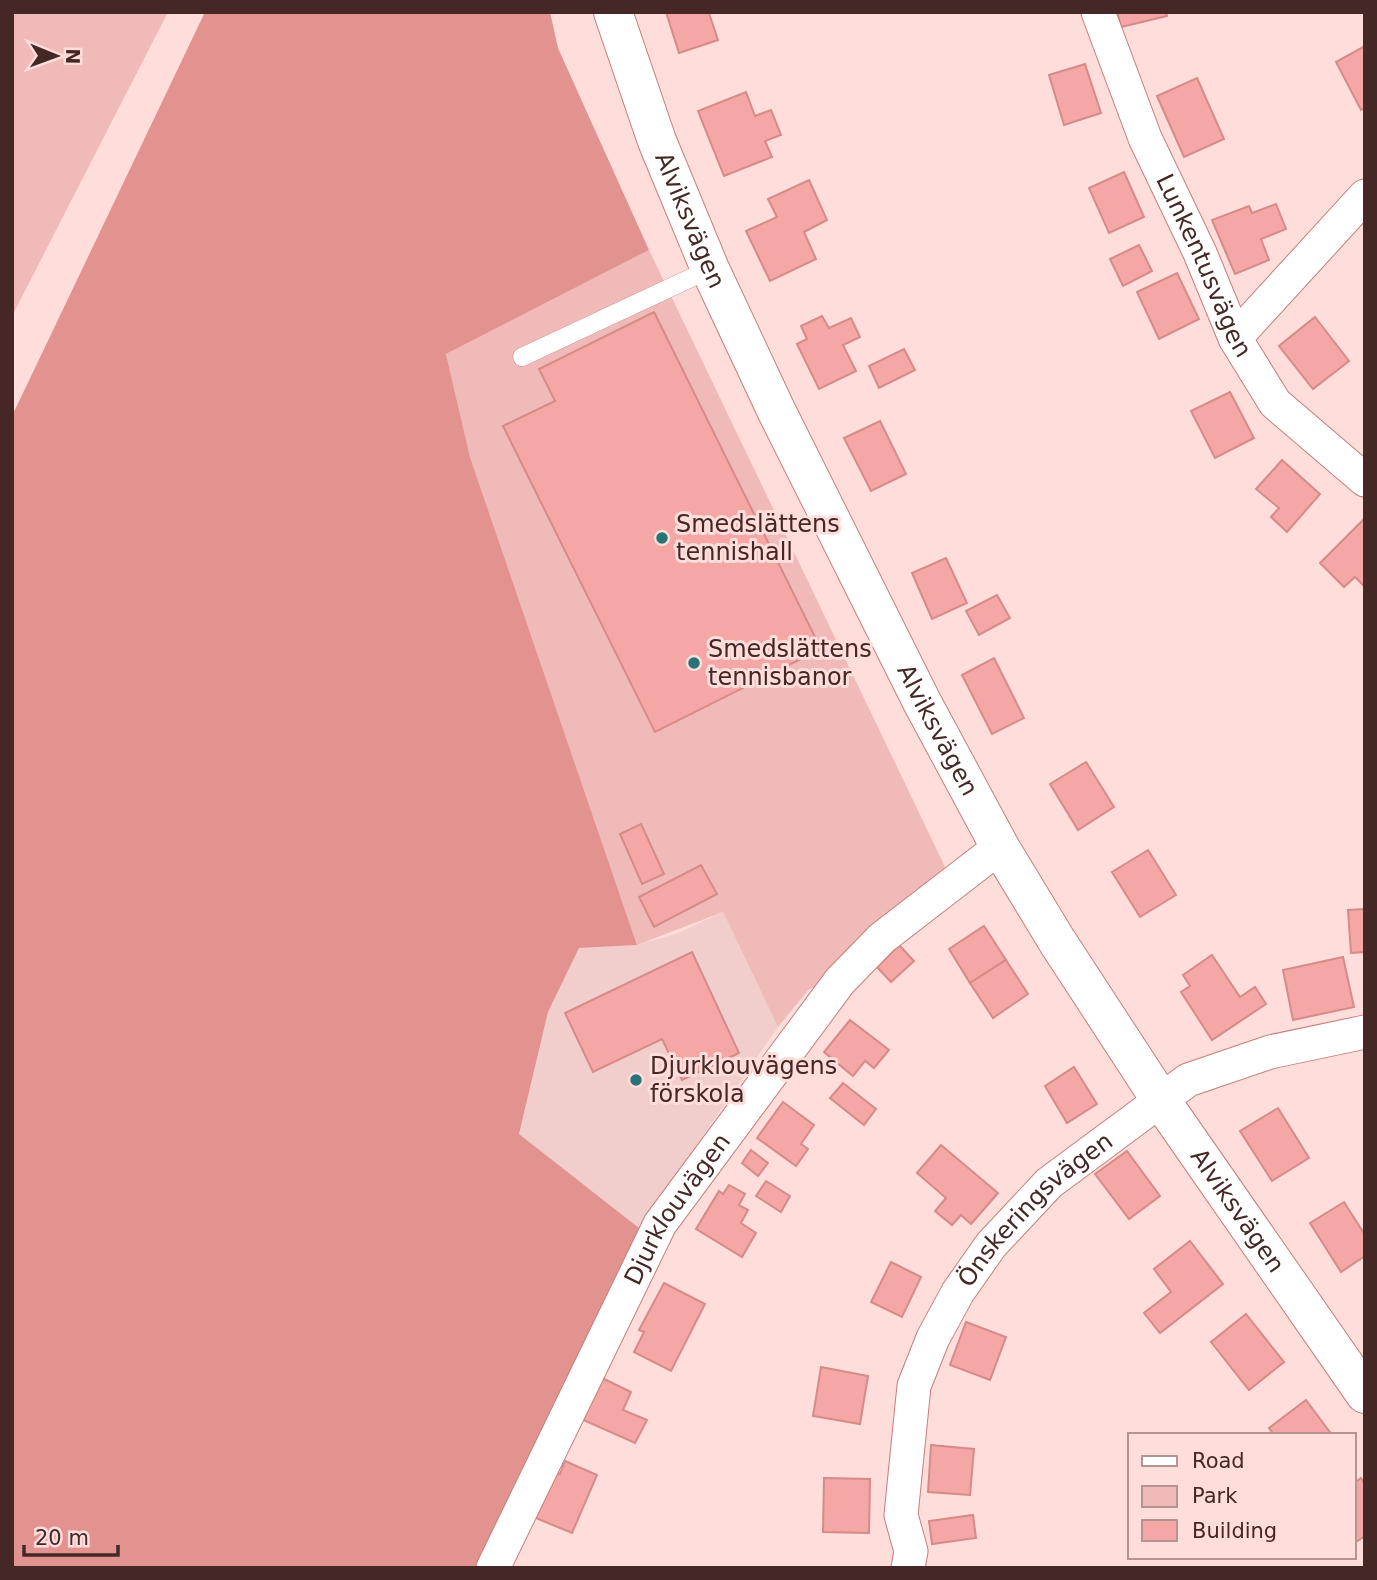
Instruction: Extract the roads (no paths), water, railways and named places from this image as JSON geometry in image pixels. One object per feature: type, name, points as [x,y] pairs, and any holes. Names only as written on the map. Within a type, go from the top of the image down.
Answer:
[{"type":"street","name":"Alviksvägen","points":[[613,12],[657,141],[710,269],[776,410],[922,702],[1000,847],[1160,1099],[1365,1394]]},
{"type":"street","name":"Lunkentusvägen","points":[[1097,12],[1145,138],[1200,253],[1236,338],[1275,403],[1365,480]]},
{"type":"street","points":[[1236,338],[1365,196]]},
{"type":"street","name":"Djurklouvägen","points":[[493,1568],[660,1224],[840,981],[882,938],[1000,847]]},
{"type":"street","name":"Önskeringsvägen","points":[[912,1562],[901,1515],[914,1386],[933,1338],[958,1292],[992,1245],[1049,1183],[1188,1080],[1270,1052],[1365,1032]]},
{"type":"lane","points":[[522,357],[710,269]]},
{"type":"place","name":"Smedslättens tennishall","points":[[662,538]]},
{"type":"place","name":"Smedslättens tennisbanor","points":[[694,663]]},
{"type":"place","name":"Djurklouvägens förskola","points":[[636,1080]]}]
